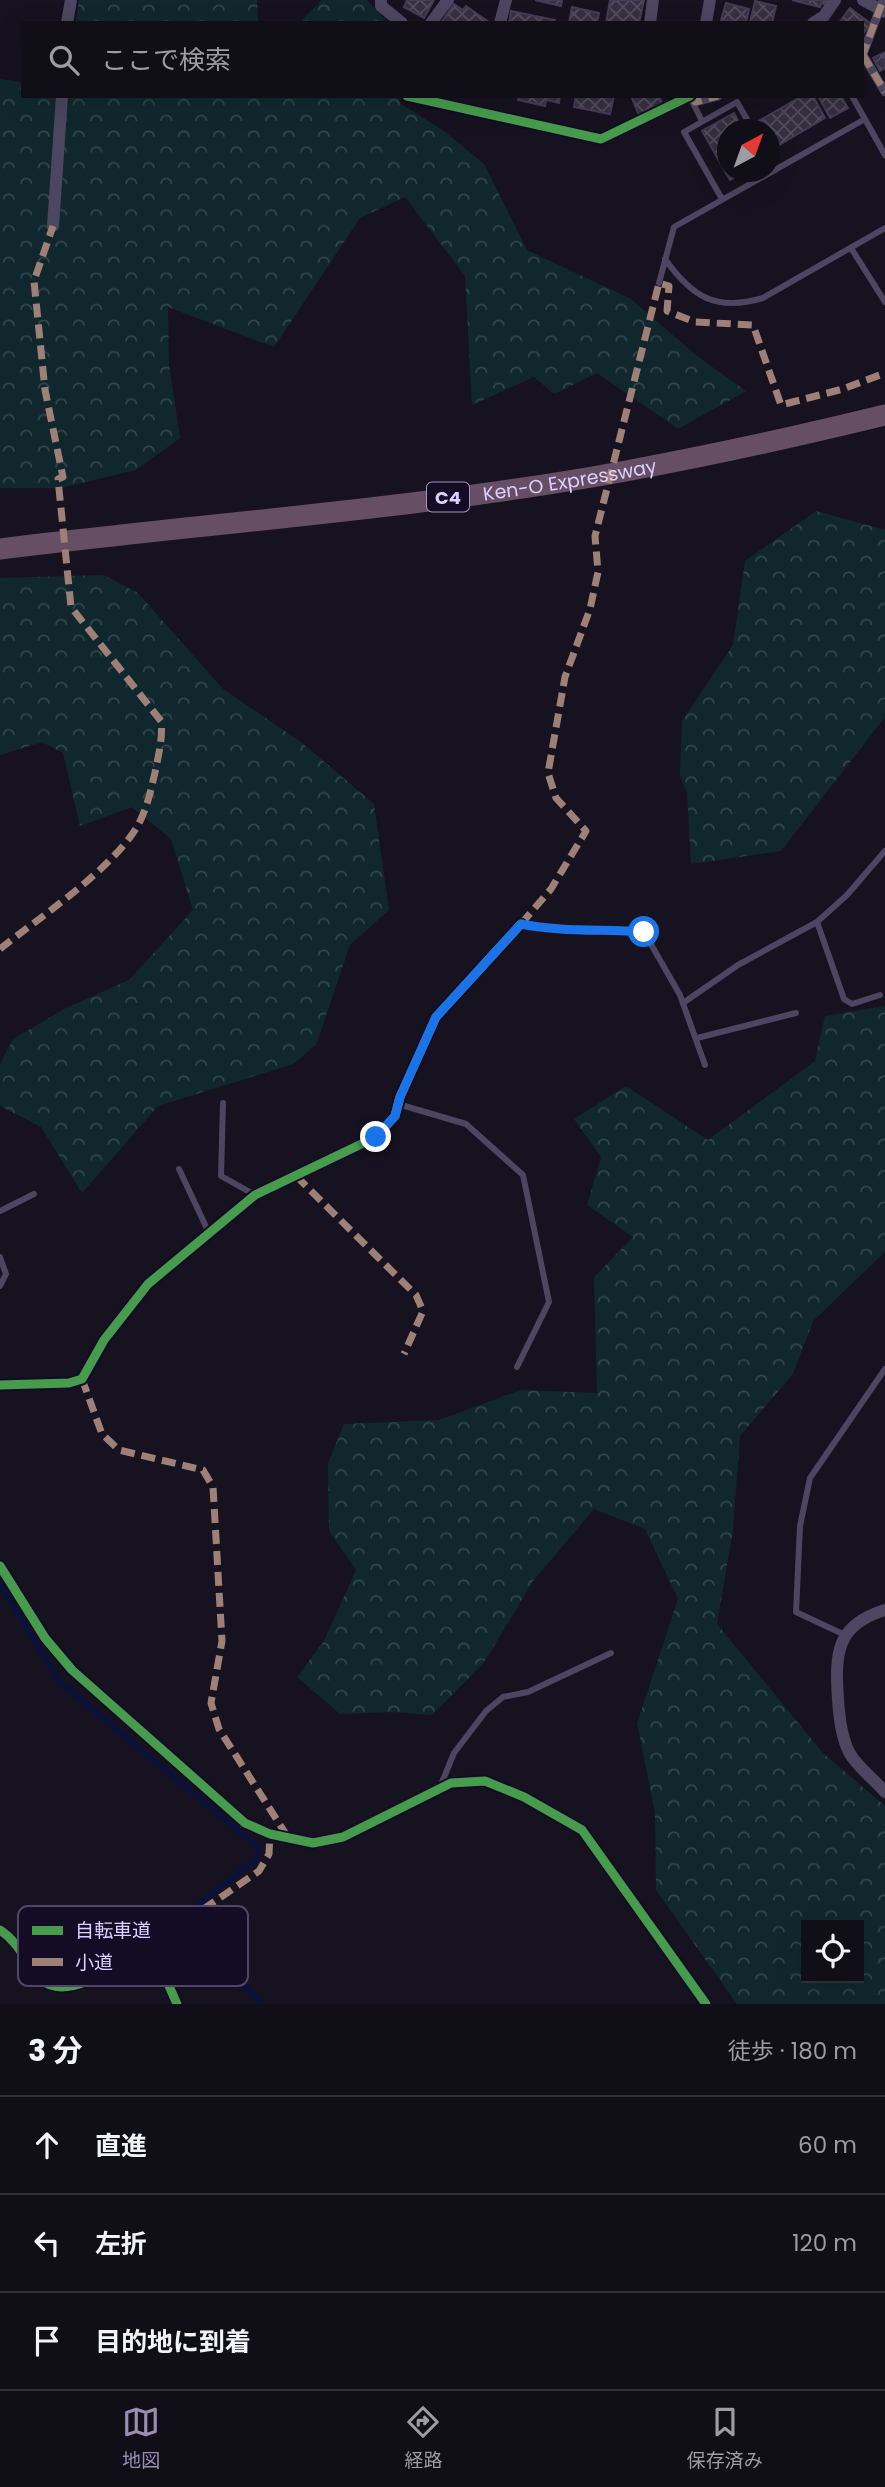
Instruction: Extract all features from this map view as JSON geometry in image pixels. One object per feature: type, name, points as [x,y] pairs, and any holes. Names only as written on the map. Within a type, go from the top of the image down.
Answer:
[{"type":"highway","name":"Ken-O Expressway","points":[[3,548],[417,501],[624,472],[778,441],[885,415]]},
{"type":"street","points":[[67,21],[71,0]]},
{"type":"street","points":[[381,0],[382,6],[400,21]]},
{"type":"street","points":[[432,21],[448,0]]},
{"type":"street","points":[[501,21],[506,0]]},
{"type":"street","points":[[650,21],[653,0]]},
{"type":"street","points":[[706,21],[710,0]]},
{"type":"street","points":[[816,21],[824,16],[835,0]]},
{"type":"street","points":[[863,0],[882,7],[864,53]]},
{"type":"street","points":[[864,58],[885,92]]},
{"type":"street","points":[[53,226],[62,98]]},
{"type":"street","points":[[416,98],[601,139],[688,98]]},
{"type":"street","points":[[691,98],[695,102],[710,98]]},
{"type":"street","points":[[0,1385],[69,1383],[82,1379],[104,1340],[148,1284],[255,1195],[376,1137],[395,1116],[436,1017],[521,924]]},
{"type":"street","points":[[0,1566],[45,1638],[72,1670],[245,1823],[270,1834],[313,1843],[343,1837],[452,1783],[485,1781],[524,1797],[582,1830],[706,2004]]},
{"type":"street","points":[[885,1611],[864,1617],[845,1635],[835,1657],[839,1720],[849,1753],[885,1792]]},
{"type":"street","points":[[0,1930],[18,1945]]},
{"type":"street","points":[[49,1986],[80,1986]]},
{"type":"street","points":[[169,1986],[177,2004]]},
{"type":"lane","points":[[690,98],[702,121]]},
{"type":"lane","points":[[853,98],[885,155]]},
{"type":"lane","points":[[722,200],[684,132],[737,102],[747,119]]},
{"type":"lane","points":[[780,167],[864,119]]},
{"type":"lane","points":[[659,283],[674,227],[754,182]]},
{"type":"lane","points":[[665,259],[693,291],[709,300],[727,304],[746,303],[763,298],[885,228]]},
{"type":"lane","points":[[852,248],[885,302]]},
{"type":"lane","points":[[683,1003],[738,965],[817,922],[847,895],[885,851]]},
{"type":"lane","points":[[817,922],[844,999],[852,1004],[880,995]]},
{"type":"lane","points":[[521,924],[555,931],[575,928],[644,932],[683,1003],[705,1065]]},
{"type":"lane","points":[[697,1038],[796,1013]]},
{"type":"lane","points":[[223,1103],[221,1176],[255,1195]]},
{"type":"lane","points":[[398,1104],[466,1124],[523,1175],[549,1302],[517,1367]]},
{"type":"lane","points":[[179,1169],[209,1233]]},
{"type":"lane","points":[[0,1211],[34,1194]]},
{"type":"lane","points":[[0,1257],[6,1274],[0,1286]]},
{"type":"lane","points":[[845,1635],[796,1612],[800,1526],[810,1478],[885,1369]]},
{"type":"lane","points":[[440,1789],[454,1753],[486,1712],[503,1697],[528,1692],[611,1653]]},
{"type":"green space","points":[[79,0],[257,0],[258,21],[76,21]]},
{"type":"green space","points":[[322,0],[367,0],[386,21],[301,21]]},
{"type":"green space","points":[[0,79],[21,82],[21,98],[399,98],[401,104],[444,131],[484,164],[527,250],[631,299],[697,356],[746,391],[678,429],[597,373],[554,394],[534,377],[472,405],[465,276],[405,197],[360,218],[274,347],[168,307],[169,365],[180,438],[136,470],[61,488],[0,488]]},
{"type":"green space","points":[[816,511],[885,530],[885,717],[781,851],[691,864],[687,793],[680,776],[682,721],[733,645],[745,561]]},
{"type":"green space","points":[[104,575],[138,593],[223,689],[301,742],[374,804],[389,910],[350,945],[316,1045],[293,1064],[158,1106],[82,1193],[41,1127],[0,1106],[0,1064],[13,1039],[66,1008],[129,980],[193,910],[171,839],[132,807],[80,826],[63,753],[42,742],[0,755],[0,578]]},
{"type":"green space","points":[[885,1006],[885,1252],[813,1321],[793,1374],[740,1436],[733,1530],[717,1624],[823,1753],[885,1806],[885,2004],[737,2004],[656,1890],[655,1813],[637,1723],[678,1599],[645,1529],[594,1509],[533,1581],[483,1664],[432,1715],[393,1712],[340,1714],[297,1677],[324,1641],[356,1570],[329,1531],[328,1463],[344,1424],[439,1420],[521,1390],[597,1393],[594,1277],[633,1237],[587,1205],[601,1157],[574,1119],[626,1086],[708,1140],[815,1061],[825,1016]]},
{"type":"building","points":[[407,0],[434,0],[424,18],[404,7]]},
{"type":"building","points":[[535,0],[562,0],[561,6]]},
{"type":"building","points":[[610,0],[644,0],[639,21],[606,21]]},
{"type":"building","points":[[792,0],[828,0],[827,5],[821,3],[820,7]]},
{"type":"building","points":[[755,1],[776,6],[772,21],[750,21]]},
{"type":"building","points":[[726,3],[749,9],[746,21],[721,20]]},
{"type":"building","points":[[454,4],[463,10],[466,6],[488,21],[442,21]]},
{"type":"building","points":[[572,7],[599,13],[597,21],[569,21]]},
{"type":"building","points":[[850,8],[871,24],[864,33],[864,21],[840,21]]},
{"type":"building","points":[[511,11],[555,20],[555,21],[509,21]]},
{"type":"building","points":[[885,52],[885,68],[880,71],[873,58]]},
{"type":"building","points":[[560,98],[559,103],[546,100],[545,106],[518,100]]},
{"type":"building","points":[[576,98],[614,98],[610,114],[574,107]]},
{"type":"building","points":[[632,98],[660,98],[663,105],[639,115]]},
{"type":"building","points":[[799,98],[814,98],[825,118],[780,144],[780,119],[762,119]]},
{"type":"building","points":[[819,98],[842,98],[848,108],[830,118]]},
{"type":"building","points":[[734,113],[737,119],[723,119]]},
{"type":"building","points":[[717,123],[717,157],[702,131]]},
{"type":"waterway","points":[[0,1585],[60,1682],[259,1848],[256,1859],[197,1906]]},
{"type":"waterway","points":[[245,1986],[261,2004]]},
{"type":"marked path","points":[[864,52],[883,0]]},
{"type":"marked path","points":[[864,57],[885,92]]},
{"type":"marked path","points":[[691,98],[695,102],[710,98]]},
{"type":"marked path","points":[[0,949],[89,880],[121,849],[133,833],[148,802],[161,739],[161,721],[71,607],[58,479],[63,477],[45,390],[34,281],[53,226]]},
{"type":"marked path","points":[[521,924],[551,889],[586,831],[556,798],[548,773],[565,677],[590,609],[598,572],[595,536],[659,283],[669,286],[667,311],[695,322],[753,325],[781,405],[843,389],[885,373]]},
{"type":"marked path","points":[[296,1176],[416,1295],[423,1311],[404,1354]]},
{"type":"marked path","points":[[82,1379],[102,1434],[119,1450],[203,1470],[213,1487],[222,1641],[211,1703],[219,1729],[289,1839]]},
{"type":"marked path","points":[[208,1906],[259,1871],[269,1854],[270,1834]]},
{"type":"cycle path","points":[[416,98],[601,139],[686,98]]},
{"type":"cycle path","points":[[0,1385],[69,1383],[82,1379],[104,1340],[148,1284],[255,1195],[376,1137],[395,1116],[400,1097],[436,1017],[521,924]]},
{"type":"cycle path","points":[[0,1566],[45,1638],[72,1670],[245,1823],[270,1834],[313,1843],[343,1837],[451,1783],[485,1781],[524,1797],[582,1830],[706,2004]]},
{"type":"cycle path","points":[[0,1930],[18,1948]]},
{"type":"cycle path","points":[[53,1986],[71,1986]]},
{"type":"cycle path","points":[[169,1986],[177,2004]]},
{"type":"route","points":[[376,1137],[395,1116],[400,1097],[436,1017],[521,924],[555,931],[575,928],[644,932]]}]
